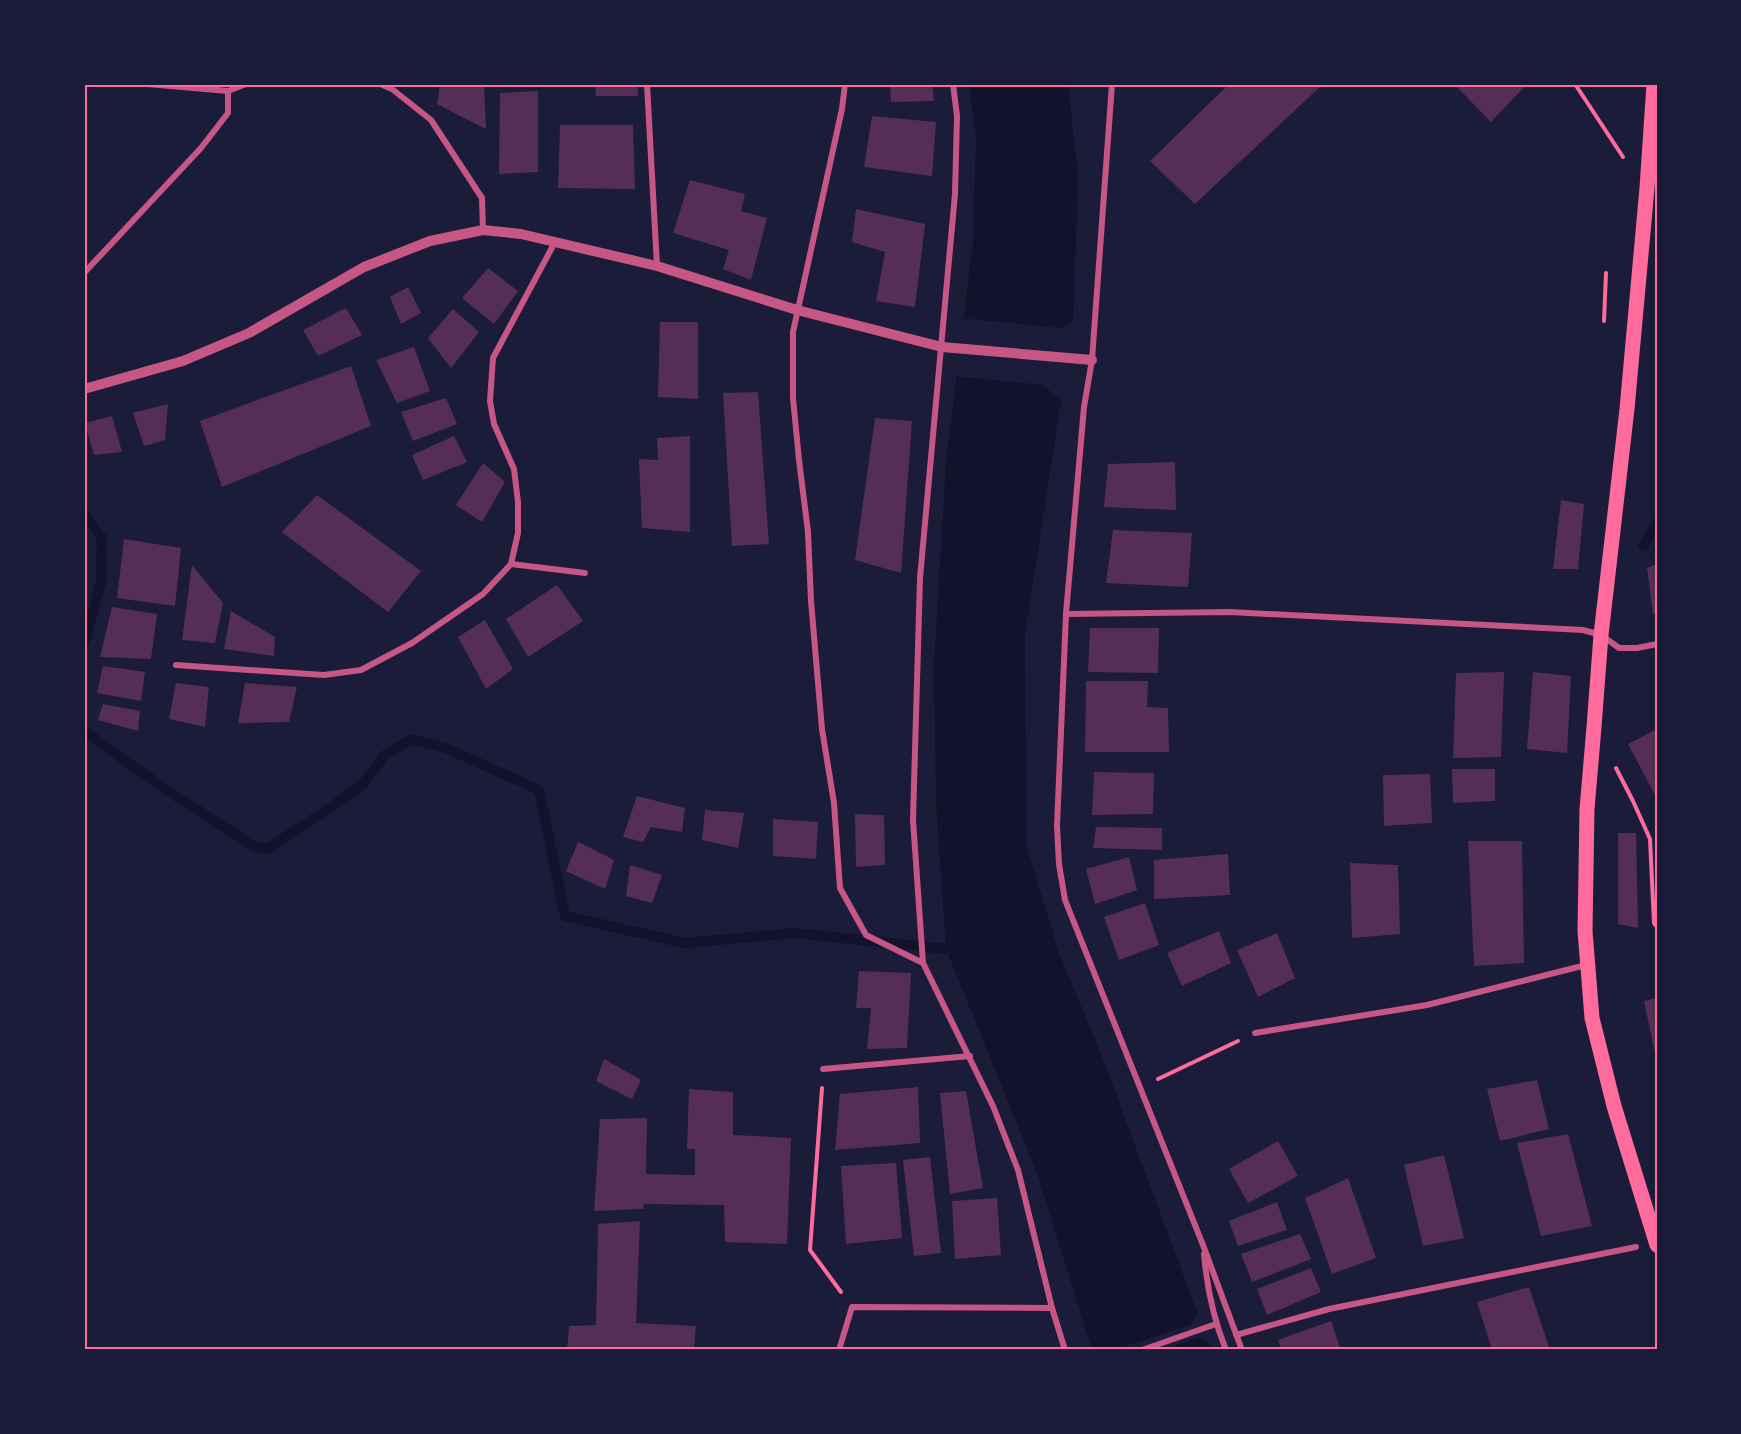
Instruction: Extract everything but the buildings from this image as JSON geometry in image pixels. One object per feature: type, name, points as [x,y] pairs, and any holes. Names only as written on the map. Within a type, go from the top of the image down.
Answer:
[{"type":"main road","points":[[1654,84],[1627,409],[1601,635],[1587,809],[1585,931],[1592,1018],[1614,1106],[1657,1245]]},
{"type":"street","points":[[147,84],[228,91],[246,84]]},
{"type":"street","points":[[380,84],[394,87],[430,120],[483,198],[483,230]]},
{"type":"street","points":[[647,84],[657,266]]},
{"type":"street","points":[[845,84],[842,109],[793,332],[794,408],[808,532],[811,601],[822,729],[834,803],[840,888],[866,935],[923,963]]},
{"type":"street","points":[[953,84],[957,116],[955,194],[920,578],[914,820],[923,963],[993,1106],[1018,1170],[1052,1308],[1065,1350]]},
{"type":"street","points":[[1112,84],[1092,360],[1084,407],[1066,614],[1058,826],[1059,864],[1065,900],[1203,1245],[1242,1350]]},
{"type":"street","points":[[84,273],[201,148],[228,113],[228,91]]},
{"type":"street","points":[[84,389],[183,361],[249,333],[364,267],[430,241],[483,230],[521,234],[657,266],[797,310],[942,347],[1092,360]]},
{"type":"street","points":[[176,665],[324,675],[361,670],[412,643],[483,594],[511,564],[518,533],[518,502],[514,469],[494,424],[490,401],[490,379],[493,358],[555,242]]},
{"type":"street","points":[[511,564],[585,573]]},
{"type":"street","points":[[1066,614],[1230,612],[1583,630],[1601,635],[1619,648],[1637,648],[1657,644]]},
{"type":"street","points":[[1255,1033],[1427,1005],[1587,964]]},
{"type":"street","points":[[823,1069],[970,1056]]},
{"type":"street","points":[[1203,1245],[1215,1324],[1227,1350]]},
{"type":"street","points":[[1236,1335],[1329,1309],[1636,1247]]},
{"type":"street","points":[[839,1350],[852,1307],[1052,1308]]},
{"type":"street","points":[[1142,1350],[1215,1324]]},
{"type":"path","points":[[1575,84],[1624,159]]},
{"type":"path","points":[[1604,321],[1606,273]]},
{"type":"path","points":[[1594,727],[1650,839],[1654,923],[1657,927]]},
{"type":"path","points":[[1140,1088],[1255,1033]]},
{"type":"path","points":[[823,1069],[810,1250],[852,1307]]},
{"type":"shaded area","points":[[969,84],[1068,84],[1078,178],[1073,322],[1025,635],[1026,844],[1059,953],[1103,1059],[1211,1350],[1092,1350],[1037,1173],[946,949],[936,801],[934,665],[946,463],[973,241],[976,137]]},
{"type":"pier","points":[[960,318],[1060,328],[1076,321],[1064,402],[1042,385],[953,376]]},
{"type":"pier","points":[[1199,1310],[1211,1343],[1199,1337],[1164,1350],[1114,1350],[1192,1324]]},
{"type":"waterway","points":[[84,514],[102,538],[101,583],[84,644]]},
{"type":"waterway","points":[[1643,546],[1657,524]]},
{"type":"waterway","points":[[84,731],[165,789],[255,847],[267,849],[324,812],[363,784],[385,755],[411,739],[448,749],[539,790],[565,916],[685,943],[794,933],[960,949]]}]
